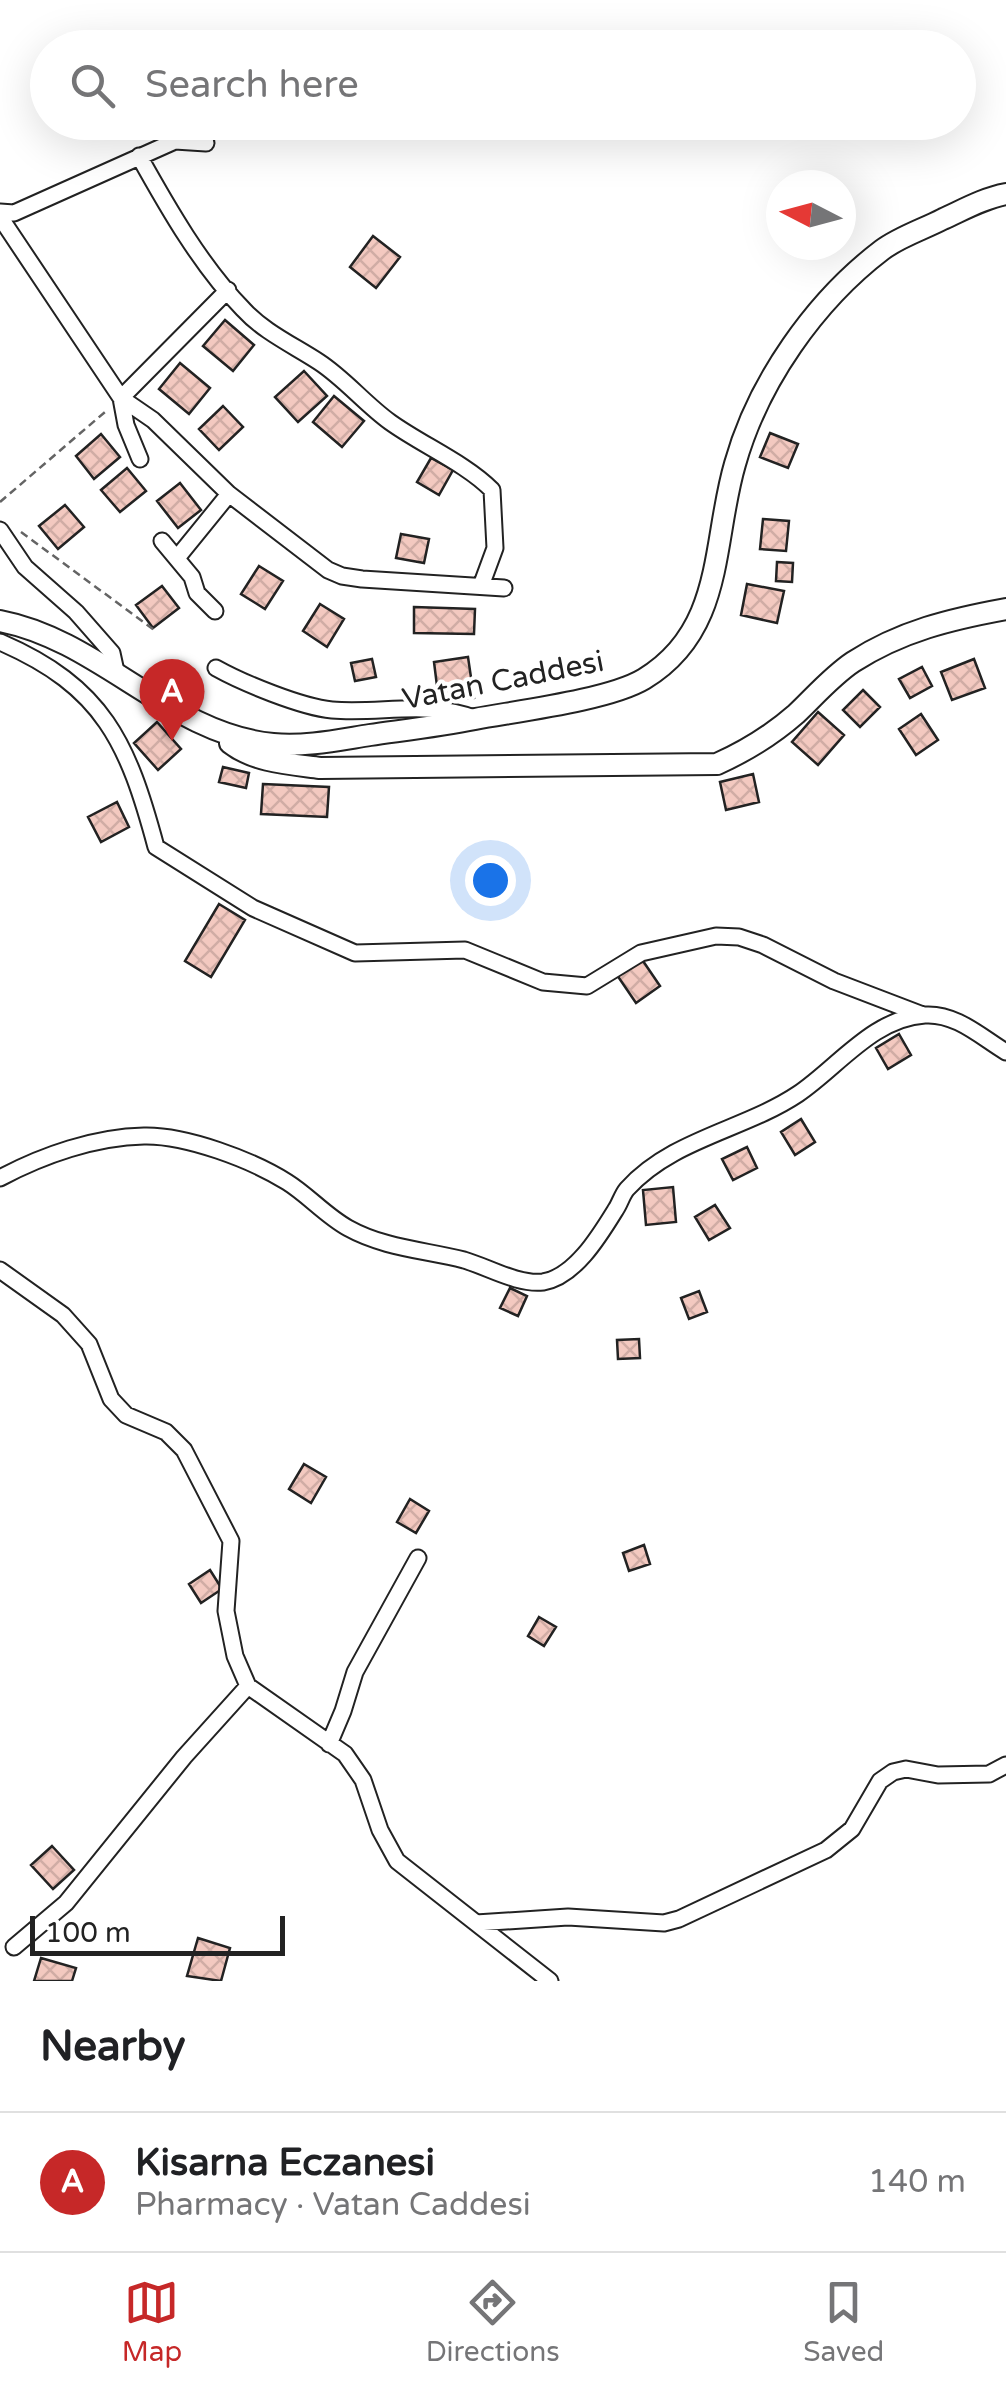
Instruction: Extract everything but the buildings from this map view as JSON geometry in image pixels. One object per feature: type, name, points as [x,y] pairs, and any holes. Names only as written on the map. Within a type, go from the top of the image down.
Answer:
[{"type":"street","points":[[206,143],[175,141],[14,213],[0,215],[121,398],[154,420],[229,494],[328,570],[342,576],[504,588]]},
{"type":"street","points":[[138,156],[170,210],[243,310],[321,363],[385,418],[480,478],[492,490],[494,548],[481,586]]},
{"type":"street","name":"Vatan Caddesi","points":[[0,622],[47,634],[232,737],[298,746],[477,719],[616,690],[643,680],[679,647],[706,605],[735,464],[772,377],[805,323],[884,248],[970,206],[1006,194]]},
{"type":"street","points":[[121,398],[228,290]]},
{"type":"street","points":[[121,398],[126,425],[140,459]]},
{"type":"street","points":[[177,558],[229,494]]},
{"type":"street","points":[[4,526],[25,568],[76,612],[112,653],[118,676]]},
{"type":"street","points":[[162,541],[192,577],[197,593],[215,612]]},
{"type":"street","points":[[209,726],[240,752],[320,768],[718,764],[746,750],[791,718],[850,664],[891,640],[934,623],[1006,608]]},
{"type":"street","points":[[0,642],[37,658],[77,687],[102,714],[130,761],[156,847],[253,908],[355,953],[465,950],[543,982],[588,986],[641,953],[716,936],[739,938],[763,944],[834,981],[924,1015],[964,1024],[1006,1052]]},
{"type":"street","points":[[216,668],[329,710],[452,709],[477,719]]},
{"type":"street","points":[[0,1178],[52,1153],[128,1138],[146,1136],[202,1146],[232,1155],[288,1182],[345,1226],[386,1246],[462,1260],[498,1270],[522,1282],[546,1282],[569,1270],[616,1209],[625,1191],[674,1152],[797,1094],[878,1030],[924,1015]]},
{"type":"street","points":[[0,1270],[64,1315],[89,1344],[110,1399],[126,1415],[166,1432],[184,1450],[231,1541],[226,1610],[236,1656],[248,1686],[344,1754],[363,1780],[380,1830],[396,1860],[550,1981]]},
{"type":"street","points":[[329,1744],[344,1711],[354,1672],[418,1558]]},
{"type":"street","points":[[14,1947],[66,1903],[184,1756],[248,1686]]},
{"type":"street","points":[[476,1923],[568,1917],[664,1922],[679,1919],[826,1850],[852,1829],[880,1781],[893,1772],[906,1769],[938,1775],[989,1774],[1006,1765]]},
{"type":"path","points":[[0,502],[121,398]]},
{"type":"path","points":[[4,526],[156,632]]},
{"type":"place","name":"Kisarna Eczanesi","points":[[172,741]]}]
